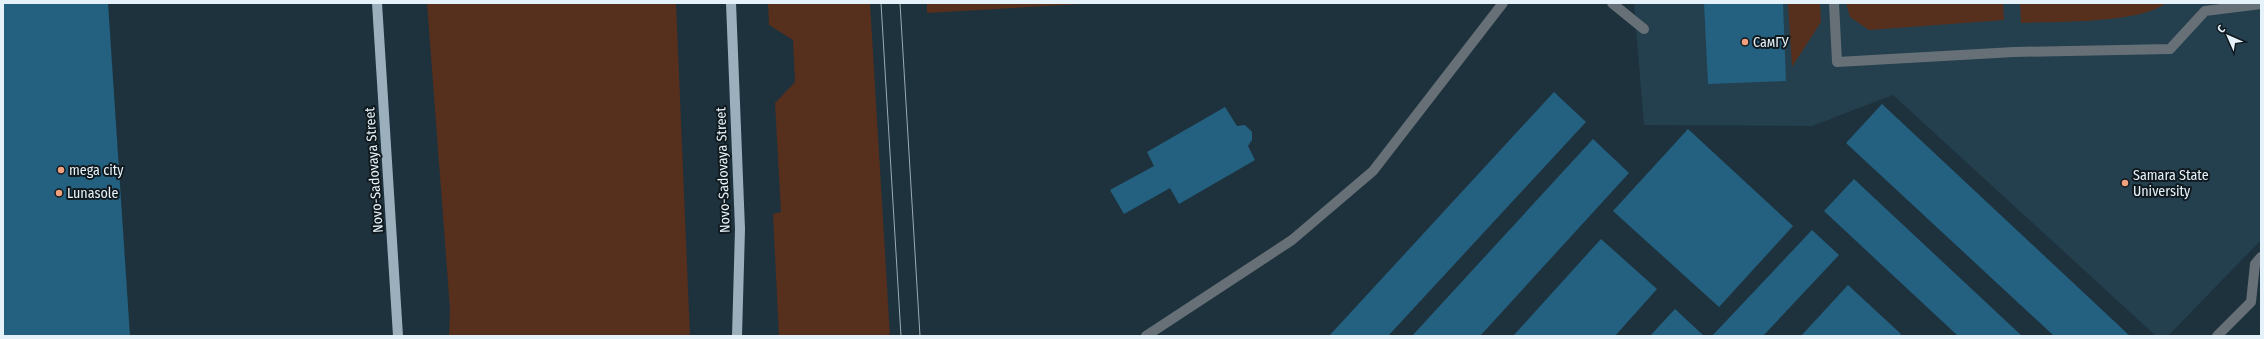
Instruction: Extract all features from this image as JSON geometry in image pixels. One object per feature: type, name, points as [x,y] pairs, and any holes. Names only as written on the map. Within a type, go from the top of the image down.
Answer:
[{"type":"main road","name":"Novo-Sadovaya Street","points":[[377,3],[398,336]]},
{"type":"main road","name":"Novo-Sadovaya Street","points":[[731,3],[740,229],[737,336]]},
{"type":"street","points":[[1146,336],[1292,240],[1373,171],[1503,3]]},
{"type":"street","points":[[1612,3],[1644,29]]},
{"type":"street","points":[[1834,3],[1837,62],[2014,52],[2170,49],[2205,7],[2261,4]]},
{"type":"street","points":[[2217,336],[2251,302],[2255,264],[2261,257]]},
{"type":"shaded area","points":[[427,3],[676,3],[690,336],[449,336],[450,309]]},
{"type":"shaded area","points":[[768,3],[870,3],[890,336],[779,336],[773,214],[781,212],[775,103],[795,82],[793,40],[769,25]]},
{"type":"shaded area","points":[[927,3],[1098,3],[927,13]]},
{"type":"shaded area","name":"Samara State University","points":[[1634,3],[2261,3],[2261,240],[2168,336],[2156,336],[1893,95],[1812,126],[1644,125]]},
{"type":"shaded area","points":[[1788,3],[1820,3],[1821,22],[1792,67]]},
{"type":"shaded area","points":[[1846,3],[2003,3],[2004,20],[1869,30],[1850,17]]},
{"type":"shaded area","points":[[2020,3],[2167,3],[2154,10],[2118,18],[2021,23]]},
{"type":"building","name":"mega city","points":[[3,3],[108,3],[130,336],[3,336]]},
{"type":"building","name":"СамГУ","points":[[1704,3],[1783,3],[1786,81],[1708,84]]},
{"type":"building","points":[[1554,92],[1586,122],[1388,336],[1329,336]]},
{"type":"building","points":[[1882,104],[2130,336],[2054,336],[1846,143]]},
{"type":"building","points":[[1225,107],[1237,126],[1245,125],[1252,132],[1252,140],[1248,146],[1255,160],[1179,204],[1170,188],[1124,214],[1110,190],[1154,166],[1147,152]]},
{"type":"building","points":[[1688,129],[1793,226],[1719,307],[1613,211]]},
{"type":"building","points":[[1593,139],[1629,173],[1480,336],[1412,336]]},
{"type":"building","points":[[1854,179],[2022,336],[1958,336],[1824,211]]},
{"type":"building","points":[[1812,230],[1839,255],[1763,336],[1712,336]]},
{"type":"building","points":[[1601,239],[1657,289],[1615,336],[1513,336]]},
{"type":"building","points":[[1848,285],[1901,334],[1899,336],[1801,336]]},
{"type":"building","points":[[1675,309],[1704,336],[1650,336]]},
{"type":"tram line","points":[[881,3],[901,336]]},
{"type":"tram line","points":[[900,3],[920,336]]},
{"type":"place","name":"СамГУ","points":[[1745,42]]},
{"type":"place","name":"mega city","points":[[61,170]]},
{"type":"place","name":"Samara State University","points":[[2125,183]]},
{"type":"place","name":"Lunasole","points":[[59,193]]}]
